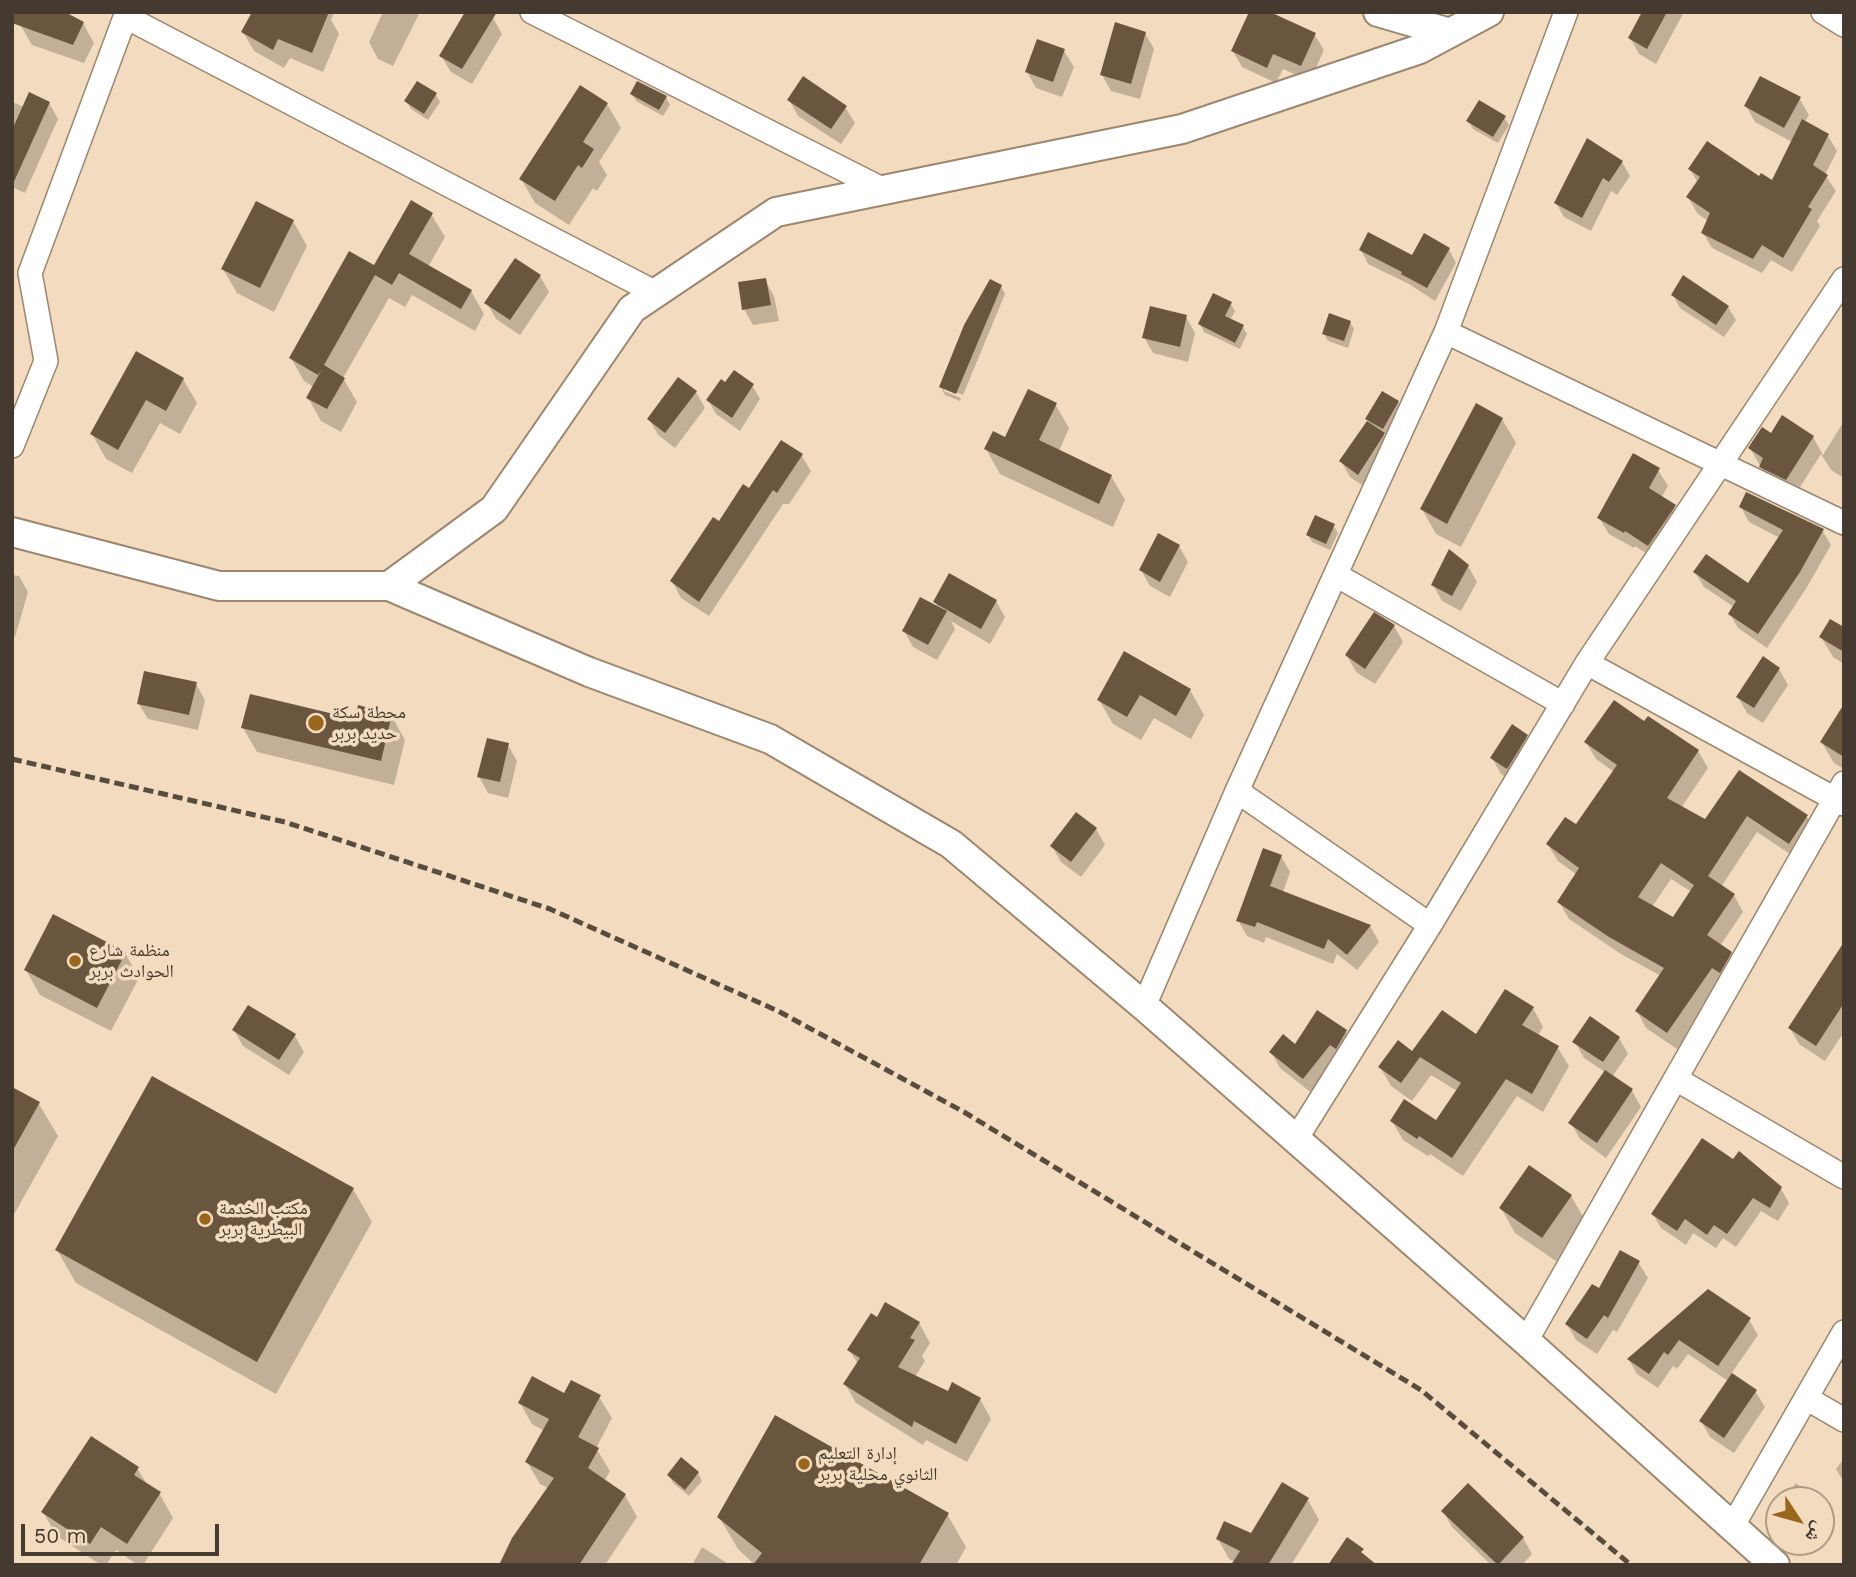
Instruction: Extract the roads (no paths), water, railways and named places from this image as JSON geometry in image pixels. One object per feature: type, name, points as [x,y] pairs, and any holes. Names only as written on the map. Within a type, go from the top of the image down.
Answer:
[{"type":"street","points":[[532,12],[884,190]]},
{"type":"street","points":[[1378,12],[1450,33]]},
{"type":"street","points":[[389,586],[494,509],[632,309],[776,212],[1182,129],[1420,49],[1489,12]]},
{"type":"street","points":[[1144,1006],[1237,791],[1446,331],[1566,12]]},
{"type":"street","points":[[1823,12],[1844,25]]},
{"type":"street","points":[[12,446],[46,361],[30,273],[126,14],[656,293]]},
{"type":"street","points":[[1296,1139],[1430,925],[1587,663],[1844,279]]},
{"type":"street","points":[[1446,331],[1844,523]]},
{"type":"street","points":[[12,532],[219,586],[389,586],[589,673],[770,739],[951,844],[1144,1006],[1526,1341],[1775,1565]]},
{"type":"street","points":[[1335,575],[1563,704]]},
{"type":"street","points":[[1526,1341],[1841,795],[1587,663]]},
{"type":"street","points":[[1237,791],[1430,925]]},
{"type":"street","points":[[1675,1079],[1844,1177]]},
{"type":"street","points":[[1732,1527],[1844,1332]]},
{"type":"street","points":[[1806,1398],[1844,1420]]},
{"type":"railway","points":[[12,759],[285,822],[550,909],[778,1011],[964,1112],[1421,1390],[1631,1565]]},
{"type":"place","name":"محطة سكة حديد بربر","points":[[316,723]]},
{"type":"place","name":"منظمة شارع الحوادث بربر","points":[[75,961]]},
{"type":"place","name":"مكتب الخدمة البيطرية بربر","points":[[205,1219]]},
{"type":"place","name":"إدارة التعليم الثانوي محلية بربر","points":[[804,1464]]}]
